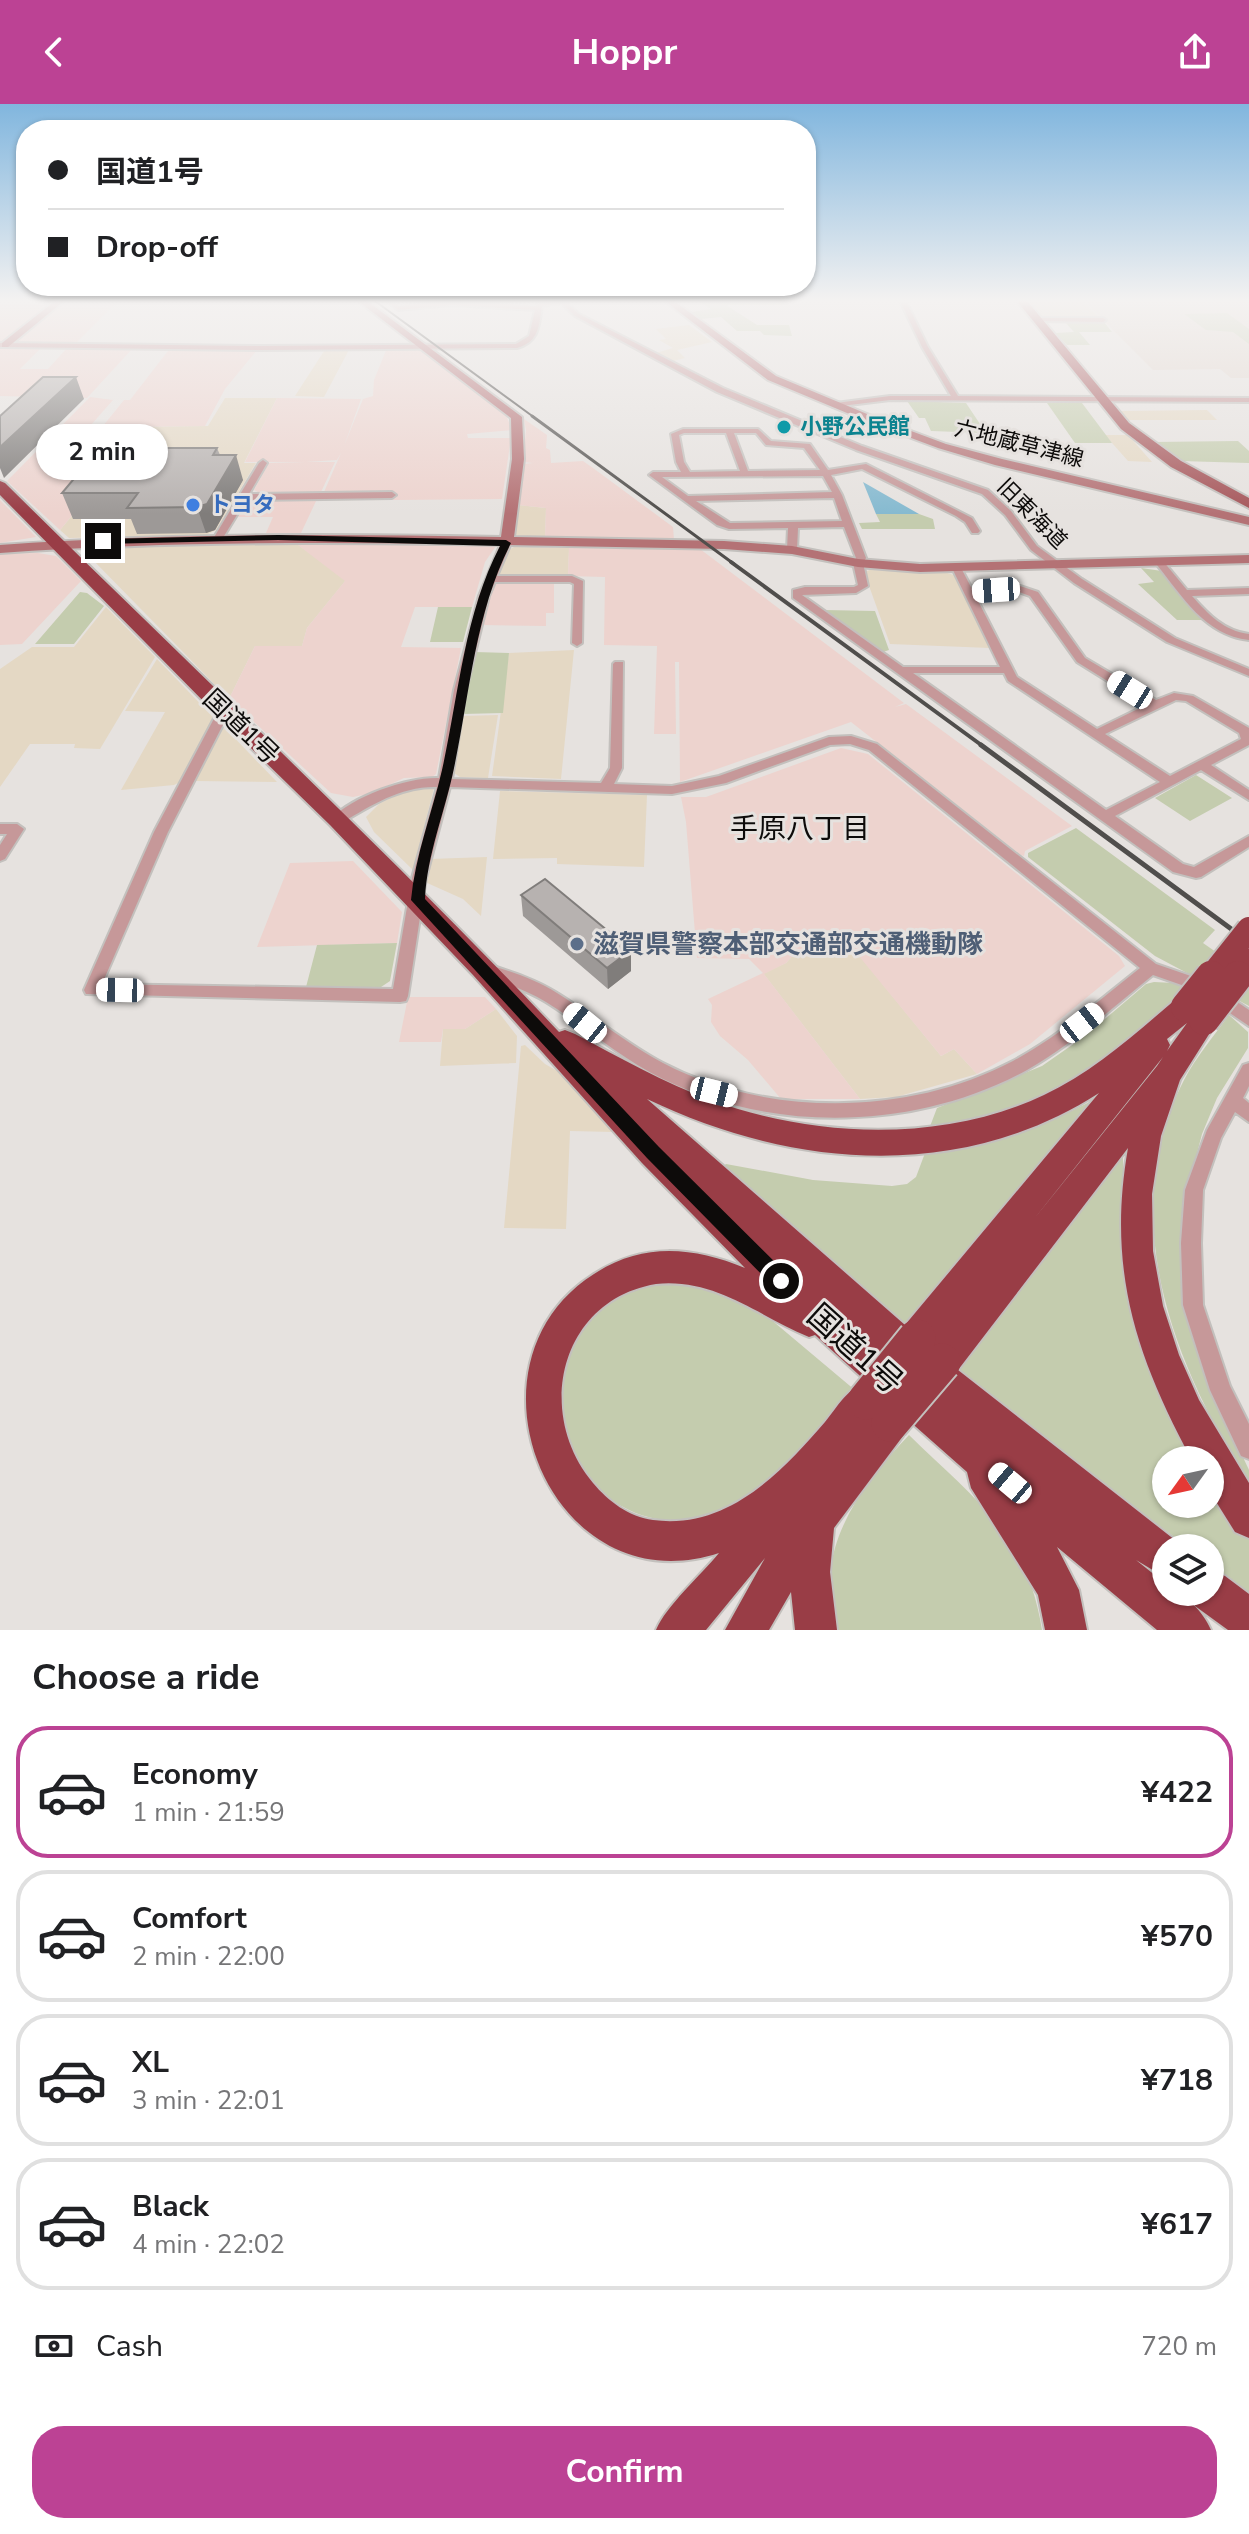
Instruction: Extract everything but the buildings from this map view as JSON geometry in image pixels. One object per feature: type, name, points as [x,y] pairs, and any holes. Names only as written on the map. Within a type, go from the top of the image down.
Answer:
[{"type":"highway","name":"国道1号","points":[[0,486],[418,900],[712,1213],[877,1398],[968,1449],[1190,1630]]},
{"type":"highway","points":[[930,1350],[1195,1014],[1249,929]]},
{"type":"highway","points":[[565,1042],[668,1096],[756,1128],[802,1138],[849,1142],[920,1140],[975,1133],[1017,1121],[1055,1104],[1195,1014],[1249,961]]},
{"type":"highway","name":"国道1号","points":[[482,968],[731,1198],[889,1338],[1152,1547]]},
{"type":"highway","points":[[1195,1014],[1153,1106],[1136,1173],[1135,1253],[1143,1300],[1159,1354],[1185,1412],[1249,1518]]},
{"type":"highway","points":[[677,1630],[825,1476],[877,1398],[930,1350],[1167,1075]]},
{"type":"highway","points":[[825,1476],[734,1526],[705,1537],[675,1542],[642,1539],[609,1525],[582,1503],[561,1473],[547,1442],[542,1405],[543,1374],[563,1323],[583,1299],[605,1283],[651,1268],[680,1266],[735,1281],[807,1319],[877,1398]]},
{"type":"highway","points":[[968,1449],[1058,1590],[1066,1630]]},
{"type":"highway","points":[[746,1630],[800,1537],[825,1476]]},
{"type":"highway","points":[[816,1630],[810,1590],[811,1558],[825,1476]]},
{"type":"highway","points":[[1224,1601],[1249,1620]]},
{"type":"main road","points":[[1080,372],[1148,445],[1187,471],[1249,504]]},
{"type":"street","points":[[224,711],[161,832],[92,990],[400,996],[418,900],[419,878],[442,782],[448,769],[460,690],[490,579],[506,543],[517,470],[518,422],[512,413],[457,372]]},
{"type":"street","name":"旧東海道","points":[[686,372],[720,390],[859,448],[985,492],[1008,513],[1034,548],[1054,564],[1171,640],[1249,673]]},
{"type":"street","name":"六地蔵草津線","points":[[764,372],[836,405],[969,454],[1249,521]]},
{"type":"street","points":[[940,372],[957,400]]},
{"type":"street","points":[[836,405],[890,398],[1249,400]]},
{"type":"street","points":[[686,473],[680,462],[675,434],[683,431],[758,431],[769,443],[802,444],[826,473],[838,495],[861,558],[858,563],[863,586],[856,590],[805,590],[797,592],[797,596],[1178,868],[1196,873],[1249,841]]},
{"type":"street","points":[[729,431],[744,472]]},
{"type":"street","points":[[218,539],[263,463]]},
{"type":"street","points":[[849,524],[729,526],[720,523],[653,475],[826,473],[868,467],[959,514],[969,520],[975,531]]},
{"type":"street","points":[[244,497],[392,495]]},
{"type":"street","points":[[685,499],[838,495]]},
{"type":"street","points":[[792,550],[793,525]]},
{"type":"street","points":[[0,549],[125,540],[318,537],[724,545],[792,550],[858,563],[957,568],[1249,559]]},
{"type":"street","points":[[1160,563],[1220,631],[1237,638],[1249,637]]},
{"type":"street","points":[[957,568],[1012,679],[1169,782]]},
{"type":"street","points":[[490,579],[572,579],[579,583],[577,643]]},
{"type":"street","points":[[971,592],[1029,591],[1081,660],[1155,705]]},
{"type":"street","points":[[1187,593],[1249,591]]},
{"type":"street","points":[[605,788],[616,768],[619,664]]},
{"type":"street","points":[[900,670],[1007,670]]},
{"type":"street","points":[[1096,734],[1174,696],[1189,698],[1245,731],[1247,741],[1105,816]]},
{"type":"street","points":[[338,819],[399,786],[442,782],[672,790],[702,785],[829,741],[838,739],[863,743],[873,747],[1151,968],[1202,986],[1249,1019]]},
{"type":"street","points":[[1202,765],[1249,796]]},
{"type":"street","points":[[0,829],[17,829],[0,856]]},
{"type":"street","points":[[482,968],[554,998],[615,1045],[686,1081],[714,1092],[779,1109],[836,1109],[919,1104],[1017,1068],[1059,1041],[1151,968]]},
{"type":"street","points":[[1249,1070],[1213,1136],[1194,1190],[1191,1243],[1193,1305],[1221,1390],[1249,1448]]},
{"type":"street","points":[[1233,1100],[1249,1114]]},
{"type":"shaded area","points":[[0,372],[111,372],[87,398],[0,396]]},
{"type":"shaded area","points":[[151,372],[239,372],[225,389],[205,426],[116,427],[87,460],[118,460],[60,530],[7,481],[90,397],[113,400],[90,426],[103,426],[124,400],[130,400]]},
{"type":"shaded area","points":[[310,372],[337,372],[324,397],[295,396]]},
{"type":"shaded area","points":[[377,372],[450,372],[506,415],[512,430],[467,434],[468,438],[511,438],[502,499],[393,500],[395,492],[324,492],[341,453],[337,460],[245,462],[277,398],[361,399],[344,446],[363,399],[373,396]]},
{"type":"shaded area","points":[[1224,372],[1249,372],[1249,378],[1231,378]]},
{"type":"shaded area","points":[[225,398],[277,398],[244,463],[256,463],[216,530],[206,535],[69,538],[60,530],[118,461],[87,460],[116,427],[208,426]]},
{"type":"shaded area","points":[[1207,410],[1217,420],[1128,420],[1120,411]]},
{"type":"shaded area","points":[[524,419],[547,435],[546,448],[550,450],[551,463],[583,461],[673,527],[674,540],[545,539],[546,508],[518,505],[523,464],[533,463],[523,462]]},
{"type":"shaded area","points":[[1105,435],[1128,435],[1152,462],[1128,461]]},
{"type":"shaded area","points":[[335,462],[321,492],[260,493],[254,490],[269,463]]},
{"type":"shaded area","points":[[317,499],[301,533],[266,533],[273,517],[238,517],[247,503],[256,500]]},
{"type":"shaded area","points":[[0,500],[36,537],[0,543]]},
{"type":"shaded area","points":[[518,505],[546,508],[545,539],[523,538],[515,534]]},
{"type":"shaded area","points":[[293,541],[346,580],[307,628],[302,646],[255,646],[229,699],[90,557],[93,551],[105,545]]},
{"type":"shaded area","points":[[294,542],[496,546],[485,562],[472,607],[415,607],[401,647],[461,648],[436,774],[432,777],[404,778],[372,793],[353,797],[331,793],[229,699],[255,646],[302,646],[307,628],[345,581]]},
{"type":"shaded area","points":[[514,547],[569,548],[568,576],[495,576],[508,550]]},
{"type":"shaded area","points":[[569,548],[700,549],[904,703],[895,707],[906,704],[1072,826],[1021,855],[851,722],[680,782],[679,662],[675,662],[676,734],[654,734],[657,646],[604,645],[605,577],[568,576]]},
{"type":"shaded area","points":[[0,554],[56,556],[81,581],[22,644],[0,645]]},
{"type":"shaded area","points":[[864,572],[957,576],[990,648],[890,644]]},
{"type":"shaded area","points":[[500,581],[554,581],[554,613],[546,613],[546,626],[482,625],[494,584]]},
{"type":"shaded area","points":[[106,607],[155,657],[100,749],[74,748],[75,744],[30,744],[0,787],[0,669],[32,647],[74,647]]},
{"type":"shaded area","points":[[574,650],[561,779],[492,776],[509,653]]},
{"type":"shaded area","points":[[157,659],[214,718],[182,781],[174,785],[121,790],[165,712],[125,711]]},
{"type":"shaded area","points":[[498,715],[488,778],[460,777],[454,773],[462,716]]},
{"type":"shaded area","points":[[224,727],[277,782],[195,781]]},
{"type":"shaded area","points":[[841,748],[868,754],[1119,956],[1125,966],[1030,1044],[977,1074],[954,1049],[941,1056],[840,933],[796,952],[786,963],[764,974],[860,1099],[781,1099],[748,1060],[720,1036],[711,1022],[712,1005],[708,999],[763,973],[749,959],[697,958],[686,822],[681,797],[706,797]]},
{"type":"shaded area","points":[[410,788],[434,788],[413,870],[374,832],[366,817],[379,804]]},
{"type":"shaded area","points":[[500,791],[647,795],[644,867],[557,864],[557,858],[493,859]]},
{"type":"shaded area","points":[[487,857],[481,916],[463,899],[425,882],[430,859]]},
{"type":"shaded area","points":[[353,861],[402,912],[397,943],[257,947],[290,863]]},
{"type":"shaded area","points":[[841,933],[941,1056],[954,1049],[977,1074],[896,1097],[860,1099],[763,973],[786,963],[796,952]]},
{"type":"shaded area","points":[[408,997],[485,997],[496,1009],[465,1029],[443,1029],[441,1042],[399,1042]]},
{"type":"shaded area","points":[[496,1009],[517,1036],[516,1063],[440,1066],[443,1029],[465,1029]]},
{"type":"shaded area","points":[[525,1045],[545,1064],[566,1076],[614,1132],[570,1131],[566,1229],[504,1228],[521,1046]]},
{"type":"green space","points":[[907,401],[966,403],[986,433],[931,431],[925,418],[919,418]]},
{"type":"green space","points":[[1047,403],[1082,403],[1112,443],[1075,443]]},
{"type":"green space","points":[[1238,441],[1249,451],[1249,463],[1180,461],[1153,442]]},
{"type":"green space","points":[[876,514],[919,514],[933,519],[935,529],[862,529],[859,523],[880,522]]},
{"type":"green space","points":[[1141,568],[1162,571],[1204,620],[1177,620],[1138,584],[1154,582]]},
{"type":"green space","points":[[80,592],[87,593],[104,606],[74,644],[35,644]]},
{"type":"green space","points":[[438,607],[472,607],[463,642],[430,642]]},
{"type":"green space","points":[[824,610],[875,611],[889,650],[883,652]]},
{"type":"green space","points":[[475,652],[509,653],[503,713],[462,714]]},
{"type":"green space","points":[[1196,775],[1232,798],[1190,821],[1155,798]]},
{"type":"green space","points":[[1076,828],[1215,930],[1203,943],[1249,975],[1249,1006],[1155,956],[1028,857],[1028,853]]},
{"type":"green space","points":[[397,943],[390,981],[381,987],[306,987],[317,945]]},
{"type":"green space","points":[[1174,983],[1185,989],[1123,1048],[1074,1083],[1022,1109],[929,1129],[937,1108],[1042,1066],[1085,1036],[1146,984]]},
{"type":"green space","points":[[1229,1015],[1248,1032],[1248,1048],[1217,1098],[1202,1134],[1187,1192],[1183,1291],[1192,1338],[1209,1385],[1249,1470],[1249,1483],[1197,1390],[1177,1340],[1162,1288],[1154,1236],[1154,1183],[1164,1131],[1189,1071]]},
{"type":"green space","points":[[1097,1098],[904,1332],[718,1170],[726,1164],[813,1180],[892,1186],[907,1184],[916,1177],[925,1153],[1014,1134],[1055,1119]]},
{"type":"green space","points":[[1123,1152],[1124,1254],[1197,1446],[1152,1446],[1152,1518],[1224,1518],[1224,1496],[1249,1534],[1249,1593],[1224,1574],[1224,1534],[1170,1534],[954,1372]]},
{"type":"green space","points":[[688,1280],[762,1312],[856,1391],[804,1451],[755,1497],[725,1512],[688,1521],[643,1516],[606,1496],[580,1465],[565,1428],[562,1388],[572,1348],[595,1313],[634,1286],[653,1281]]},
{"type":"green space","points":[[909,1435],[976,1499],[1010,1543],[1035,1596],[1042,1630],[834,1630],[830,1574],[839,1535],[858,1498]]},
{"type":"water","points":[[863,482],[919,514],[876,514]]},
{"type":"railway","points":[[472,372],[535,418]]},
{"type":"railway","points":[[532,416],[734,564]]},
{"type":"railway","points":[[731,562],[984,747]]},
{"type":"railway","points":[[981,745],[1249,942]]},
{"type":"place","name":"小野公民館","points":[[784,427]]},
{"type":"place","name":"トヨタ","points":[[193,505]]},
{"type":"place","name":"滋賀県警察本部交通部交通機動隊","points":[[577,944]]},
{"type":"district","name":"手原八丁目","points":[[800,829]]},
{"type":"route","points":[[103,541],[278,537],[506,543],[484,596],[471,645],[460,690],[448,769],[442,782],[419,878],[418,900],[653,1153],[781,1281]]}]
